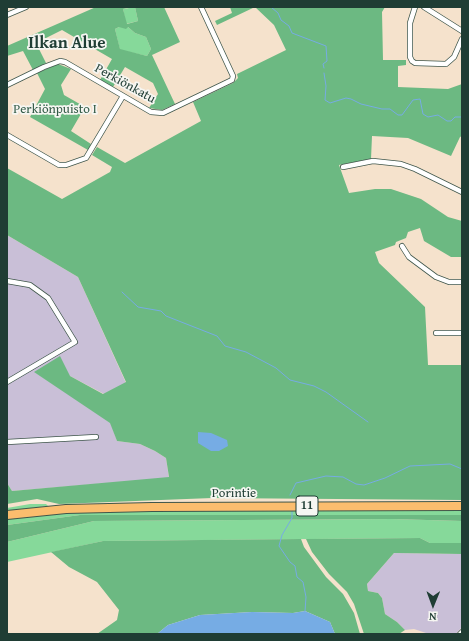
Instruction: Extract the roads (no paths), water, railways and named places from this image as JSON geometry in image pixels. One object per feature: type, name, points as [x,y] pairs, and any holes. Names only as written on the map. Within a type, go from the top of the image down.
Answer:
[{"type":"highway","name":"Porintie","points":[[7,516],[66,509],[137,507],[462,506]]},
{"type":"street","points":[[7,15],[15,9],[26,7]]},
{"type":"street","name":"Perkiönkatu","points":[[7,85],[60,61],[65,62],[151,112],[163,113],[228,84],[233,78],[200,7]]},
{"type":"street","points":[[415,7],[410,23],[410,57],[412,61],[415,63],[446,64],[454,57],[462,39]]},
{"type":"street","points":[[424,7],[462,31]]},
{"type":"street","points":[[7,135],[59,165],[66,165],[86,158],[123,96]]},
{"type":"street","points":[[343,167],[373,161],[401,164],[415,169],[462,192]]},
{"type":"street","points":[[402,246],[409,257],[436,277],[449,282],[462,282]]},
{"type":"street","points":[[7,281],[30,285],[48,298],[75,342],[7,382]]},
{"type":"street","points":[[436,333],[462,333]]},
{"type":"street","points":[[7,442],[15,443],[96,437]]},
{"type":"water","points":[[198,432],[211,433],[227,440],[228,446],[219,451],[211,451],[198,443]]},
{"type":"water","points":[[305,611],[330,622],[335,634],[157,634],[168,625],[200,615],[252,612],[293,613]]},
{"type":"waterway","points":[[271,7],[278,13],[281,20],[289,26],[292,33],[326,46],[327,61],[323,64],[324,68]]},
{"type":"waterway","points":[[324,73],[326,86],[325,100],[330,103],[346,98],[361,104],[382,109],[390,109],[398,115],[402,115],[413,100],[420,99],[423,114],[428,117],[438,115],[447,121],[451,121],[455,117],[462,117]]},
{"type":"waterway","points":[[122,292],[138,307],[161,311],[166,316],[217,336],[225,346],[246,352],[276,368],[290,380],[314,386],[326,392],[368,422]]},
{"type":"waterway","points":[[290,495],[296,483],[326,476],[343,477],[356,484],[364,485],[385,478],[410,466],[450,464],[462,469]]},
{"type":"waterway","points":[[292,511],[292,518],[282,535],[279,546],[290,562],[295,566],[297,577],[303,582],[306,597],[305,611]]},
{"type":"district","name":"Ilkan Alue","points":[[67,44]]},
{"type":"park label","name":"Perkiönpuisto I","points":[[55,110]]}]
